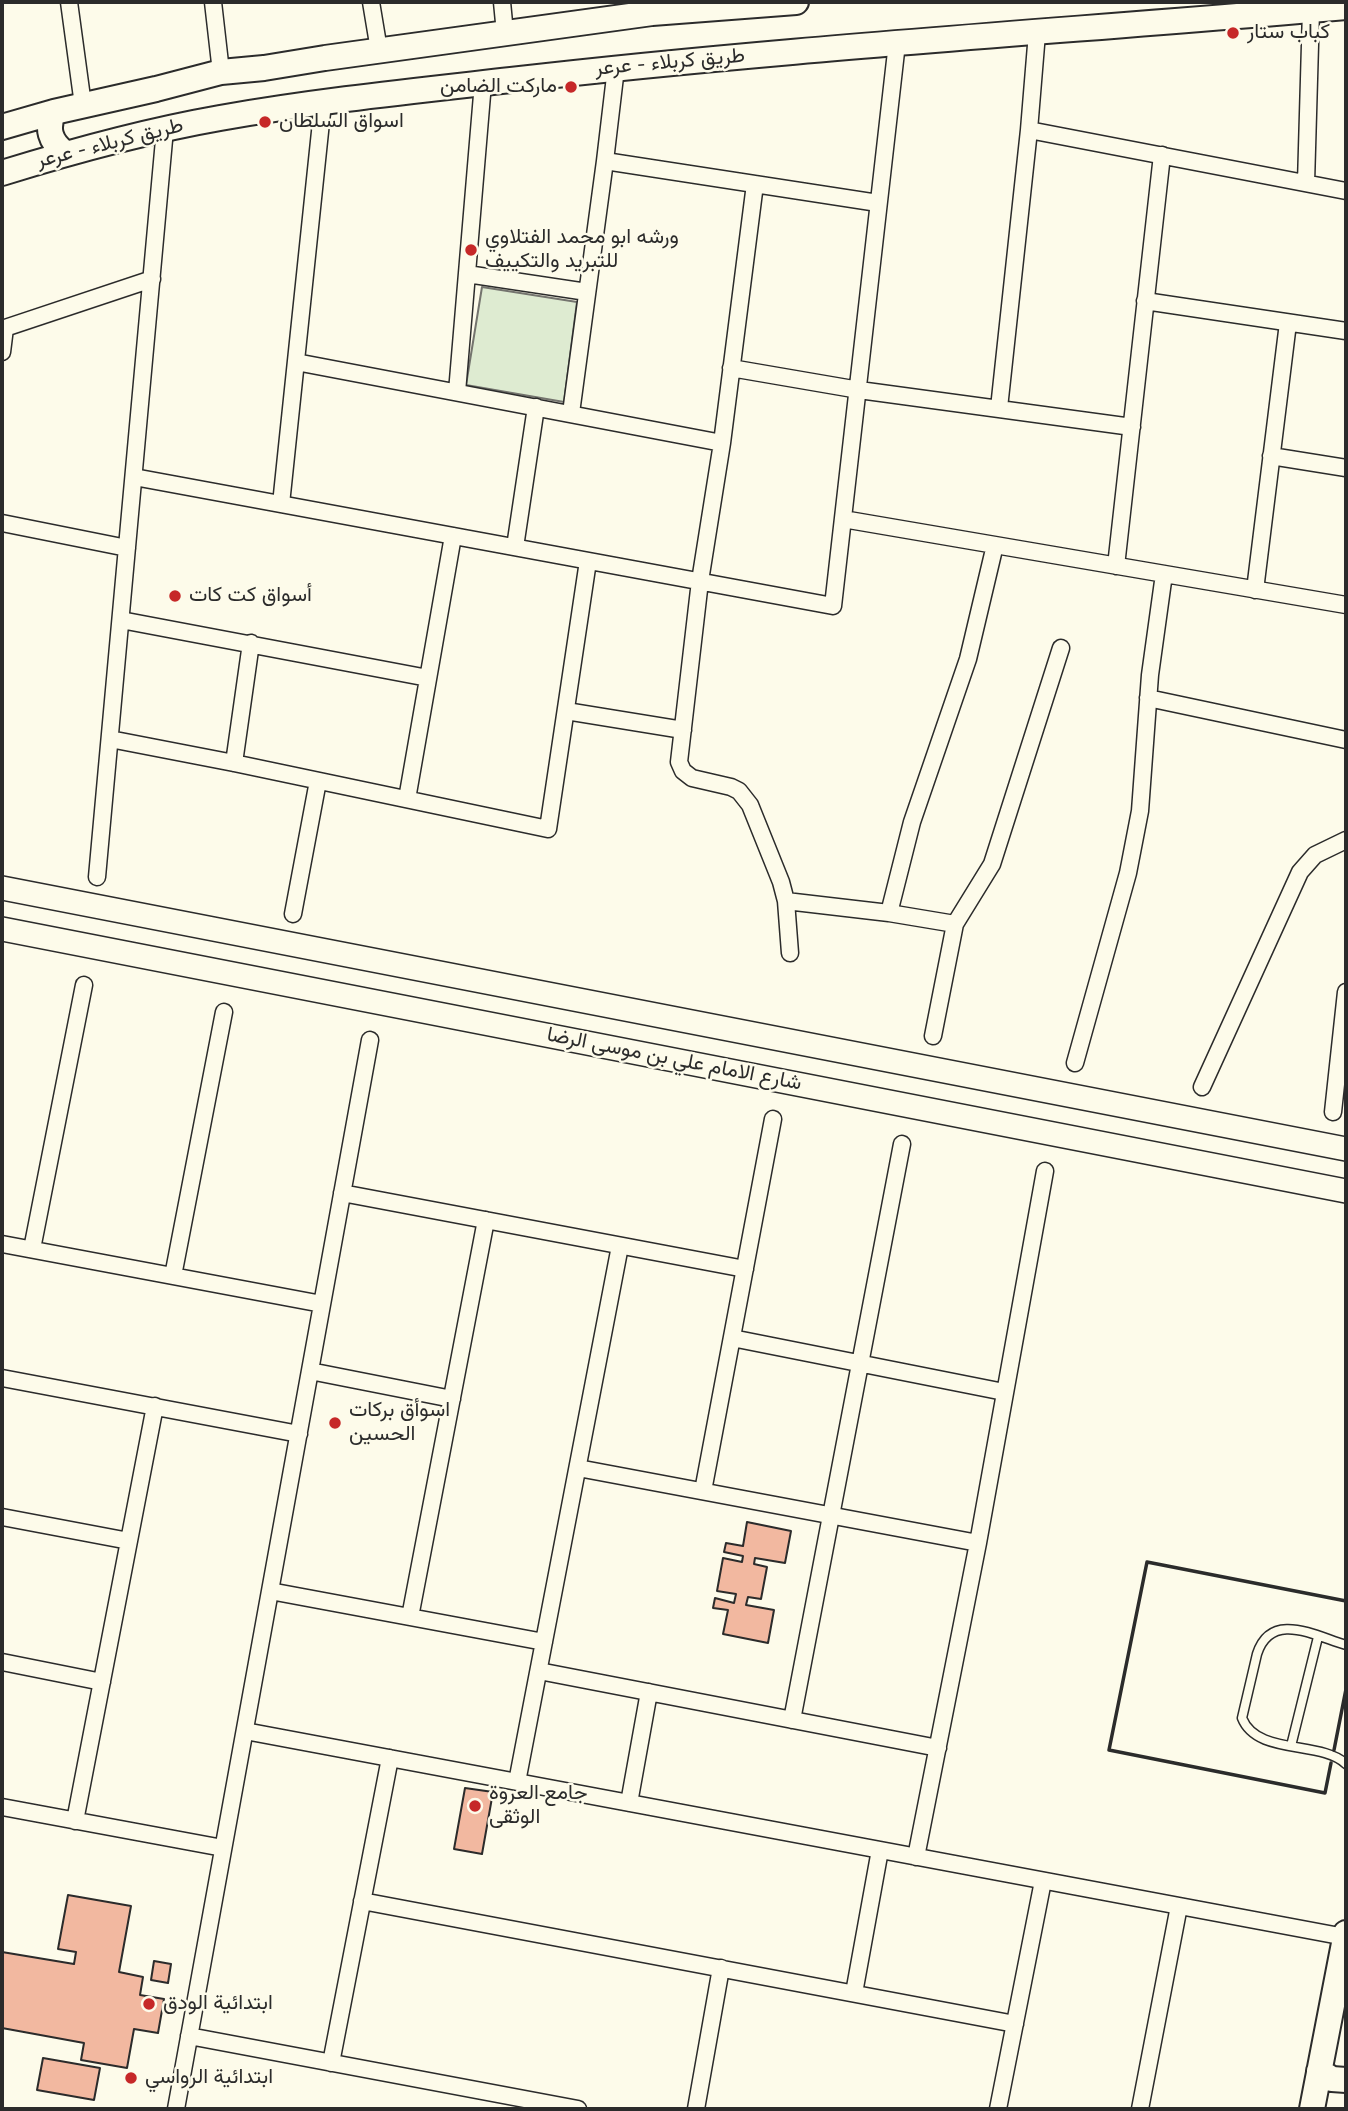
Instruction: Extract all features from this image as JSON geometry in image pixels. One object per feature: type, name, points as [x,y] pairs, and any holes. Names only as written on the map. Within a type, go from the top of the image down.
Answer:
[{"type":"main road","name":"طريق كربلاء - عرعر","points":[[2,127],[220,72],[505,33],[651,7],[796,2]]},
{"type":"main road","name":"طريق كربلاء - عرعر","points":[[2,173],[65,153],[217,118],[483,83],[615,68],[897,43],[1346,7]]},
{"type":"main road","points":[[54,112],[50,135],[53,142],[65,153]]},
{"type":"main road","name":"شارع الامام علي بن موسى الرضا","points":[[2,888],[1346,1149]]},
{"type":"main road","name":"شارع الامام علي بن موسى الرضا","points":[[2,929],[1346,1191]]},
{"type":"main road","points":[[1312,2109],[1346,1935]]},
{"type":"main road","points":[[1319,2071],[1332,2079],[1346,2080]]},
{"type":"street","points":[[69,2],[83,105]]},
{"type":"street","points":[[213,2],[220,72]]},
{"type":"street","points":[[371,2],[379,50]]},
{"type":"street","points":[[502,2],[505,33]]},
{"type":"street","points":[[1306,183],[1311,10]]},
{"type":"street","points":[[999,408],[1037,33]]},
{"type":"street","points":[[134,477],[834,606],[897,43]]},
{"type":"street","points":[[571,413],[615,68]]},
{"type":"street","points":[[457,392],[483,83]]},
{"type":"street","points":[[281,504],[323,103]]},
{"type":"street","points":[[97,877],[165,129]]},
{"type":"street","points":[[1029,130],[1346,191]]},
{"type":"street","points":[[1116,566],[1162,155]]},
{"type":"street","points":[[605,160],[878,203]]},
{"type":"street","points":[[755,184],[679,757],[680,767],[692,778],[731,787],[745,797],[775,864],[786,901],[790,953]]},
{"type":"street","points":[[467,274],[587,292]]},
{"type":"street","points":[[2,352],[3,329],[152,279]]},
{"type":"street","points":[[1146,301],[1346,331]]},
{"type":"street","points":[[1255,590],[1288,323]]},
{"type":"street","points":[[296,362],[722,443]]},
{"type":"street","points":[[731,368],[859,390],[1132,427]]},
{"type":"street","points":[[515,547],[536,407]]},
{"type":"street","points":[[1271,456],[1346,468]]},
{"type":"street","points":[[843,519],[1346,605]]},
{"type":"street","points":[[2,523],[127,548]]},
{"type":"street","points":[[407,799],[453,536]]},
{"type":"street","points":[[889,913],[912,822],[968,659],[995,545]]},
{"type":"street","points":[[110,739],[548,829],[588,561]]},
{"type":"street","points":[[1075,1063],[1135,842],[1144,779],[1148,698],[1164,574]]},
{"type":"street","points":[[121,620],[428,678]]},
{"type":"street","points":[[234,763],[251,643]]},
{"type":"street","points":[[933,1036],[955,925],[992,864],[1061,648]]},
{"type":"street","points":[[1148,698],[1346,740]]},
{"type":"street","points":[[566,711],[682,730]]},
{"type":"street","points":[[293,914],[318,781]]},
{"type":"street","points":[[1202,1087],[1300,872],[1315,855],[1346,840]]},
{"type":"street","points":[[786,901],[889,913],[955,925]]},
{"type":"street","points":[[32,1250],[84,985]]},
{"type":"street","points":[[1333,1112],[1346,992]]},
{"type":"street","points":[[173,1276],[224,1012]]},
{"type":"street","points":[[176,2109],[370,1040]]},
{"type":"street","points":[[703,1492],[773,1119]]},
{"type":"street","points":[[792,1720],[902,1144]]},
{"type":"street","points":[[916,1857],[978,1543],[1045,1171]]},
{"type":"street","points":[[342,1193],[745,1269]]},
{"type":"street","points":[[410,1617],[486,1220]]},
{"type":"street","points":[[2,1244],[322,1304]]},
{"type":"street","points":[[517,1782],[620,1246]]},
{"type":"street","points":[[732,1338],[1004,1392]]},
{"type":"street","points":[[310,1371],[452,1399]]},
{"type":"street","points":[[2,1378],[299,1434]]},
{"type":"street","points":[[75,1821],[155,1406]]},
{"type":"street","points":[[578,1468],[978,1543]]},
{"type":"street","points":[[2,1517],[129,1541]]},
{"type":"street","points":[[270,1591],[544,1642]]},
{"type":"street","points":[[2,1662],[102,1682]]},
{"type":"street","points":[[539,1671],[938,1748]]},
{"type":"street","points":[[629,1803],[649,1692]]},
{"type":"street","points":[[245,1731],[1042,1881],[1346,1935]]},
{"type":"street","points":[[331,2063],[390,1758]]},
{"type":"street","points":[[2,1807],[223,1848]]},
{"type":"street","points":[[854,1993],[880,1850]]},
{"type":"street","points":[[998,2109],[1042,1881]]},
{"type":"street","points":[[362,1900],[1015,2024]]},
{"type":"street","points":[[1140,2109],[1179,1906]]},
{"type":"street","points":[[695,2109],[721,1968]]},
{"type":"street","points":[[189,2036],[578,2109]]},
{"type":"lane","points":[[1346,1645],[1293,1629],[1273,1631],[1263,1639],[1257,1654],[1243,1711],[1244,1722],[1249,1729],[1263,1738],[1334,1756],[1346,1764]]},
{"type":"lane","points":[[1291,1746],[1318,1637]]},
{"type":"green space","points":[[482,287],[577,302],[564,402],[466,385]]},
{"type":"building","points":[[747,1522],[791,1531],[785,1563],[755,1558],[754,1564],[767,1567],[761,1599],[748,1597],[746,1605],[774,1610],[768,1643],[723,1634],[728,1610],[713,1608],[715,1598],[734,1603],[736,1594],[717,1591],[723,1558],[742,1562],[743,1556],[724,1552],[726,1543],[743,1546]]},
{"type":"building","points":[[465,1788],[493,1792],[482,1854],[454,1849]]},
{"type":"building","points":[[68,1895],[131,1906],[119,1972],[143,1977],[140,1995],[164,1999],[158,2033],[134,2029],[127,2068],[81,2060],[84,2043],[2,2028],[2,1952],[74,1964],[76,1952],[58,1949]]},
{"type":"building","points":[[154,1961],[171,1964],[168,1983],[151,1980]]},
{"type":"building","points":[[43,2058],[100,2068],[94,2100],[37,2090]]},
{"type":"wall","points":[[1331,1763],[1325,1793],[1109,1750],[1147,1562],[1346,1601]]},
{"type":"wall","points":[[1334,1750],[1346,1689]]},
{"type":"place","name":"كباب ستار","points":[[1233,33]]},
{"type":"place","name":"ماركت الضامن","points":[[571,87]]},
{"type":"place","name":"اسواق السلطان","points":[[265,122]]},
{"type":"place","name":"ورشه ابو محمد الفتلاوي للتبريد والتكييف","points":[[471,250]]},
{"type":"place","name":"أسواق كت كات","points":[[175,596]]},
{"type":"place","name":"اسوأق بركات الحسين","points":[[335,1423]]},
{"type":"place","name":"جامع العروة الوثقى","points":[[475,1806]]},
{"type":"place","name":"ابتدائية الودق","points":[[149,2004]]},
{"type":"place","name":"ابتدائية الرواسي","points":[[131,2078]]}]
